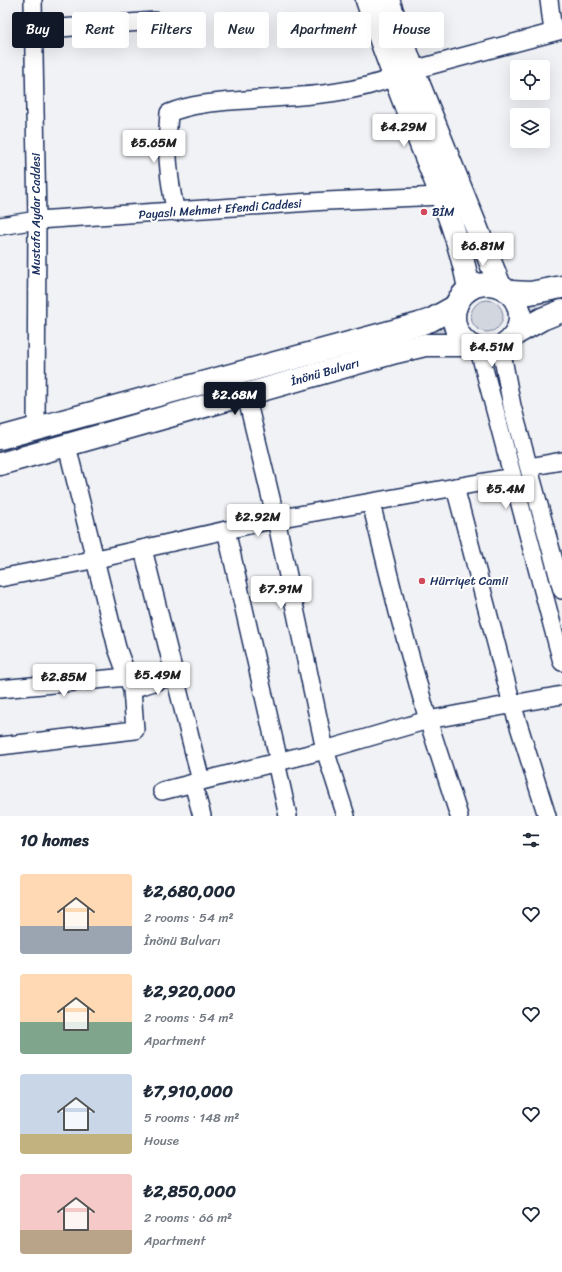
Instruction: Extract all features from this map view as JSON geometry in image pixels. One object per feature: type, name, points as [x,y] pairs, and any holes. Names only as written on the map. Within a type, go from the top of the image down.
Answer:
[{"type":"main road","points":[[367,0],[505,289],[516,300],[520,311],[520,322],[517,332],[510,341],[501,348],[490,351],[474,347],[461,339],[456,328],[454,317],[456,306],[461,296],[469,289],[479,284],[490,284],[505,289],[530,293],[562,287]]},
{"type":"main road","points":[[388,0],[403,73],[441,196],[460,248],[469,289]]},
{"type":"main road","points":[[0,438],[419,324],[431,320],[456,306]]},
{"type":"main road","points":[[517,332],[542,319],[562,311]]},
{"type":"main road","name":"İnönü Bulvarı","points":[[0,464],[402,350],[425,345],[474,347]]},
{"type":"street","name":"Mustafa Aydar Caddesi","points":[[33,0],[33,12]]},
{"type":"street","points":[[176,212],[170,189],[167,133],[169,113],[181,108],[216,102],[324,93],[379,83],[403,73],[558,31],[549,0]]},
{"type":"street","points":[[64,28],[137,22]]},
{"type":"street","name":"Mustafa Aydar Caddesi","points":[[33,48],[37,220],[36,429]]},
{"type":"street","name":"Payaslı Mehmet Efendi Caddesi","points":[[0,226],[37,220],[326,201],[441,196]]},
{"type":"street","points":[[474,347],[512,477],[562,662]]},
{"type":"street","points":[[501,348],[507,388],[562,590]]},
{"type":"street","points":[[246,395],[276,519],[325,750],[346,816]]},
{"type":"street","points":[[0,746],[135,730],[129,683],[117,648],[97,560],[67,446]]},
{"type":"street","points":[[529,467],[562,461]]},
{"type":"street","points":[[0,578],[97,560],[276,519],[512,477]]},
{"type":"street","points":[[455,487],[512,704],[547,816]]},
{"type":"street","points":[[371,503],[398,612],[428,720],[459,816]]},
{"type":"street","points":[[226,530],[278,762],[288,816]]},
{"type":"street","points":[[143,549],[175,675],[197,782],[202,816]]},
{"type":"street","points":[[0,689],[129,683],[175,675]]},
{"type":"street","points":[[162,791],[325,750],[428,720],[562,694]]},
{"type":"shaded area","points":[[562,296],[562,303],[529,312],[527,306]]},
{"type":"shaded area","points":[[484,300],[490,300],[499,304],[503,316],[499,328],[490,332],[484,332],[475,328],[471,319],[471,313],[475,304]]},
{"type":"shaded area","points":[[444,321],[449,337],[0,455],[0,450],[279,374],[389,340]]},
{"type":"place","name":"BİM","points":[[424,212]]},
{"type":"place","name":"Hürriyet Camii","points":[[422,581]]}]
